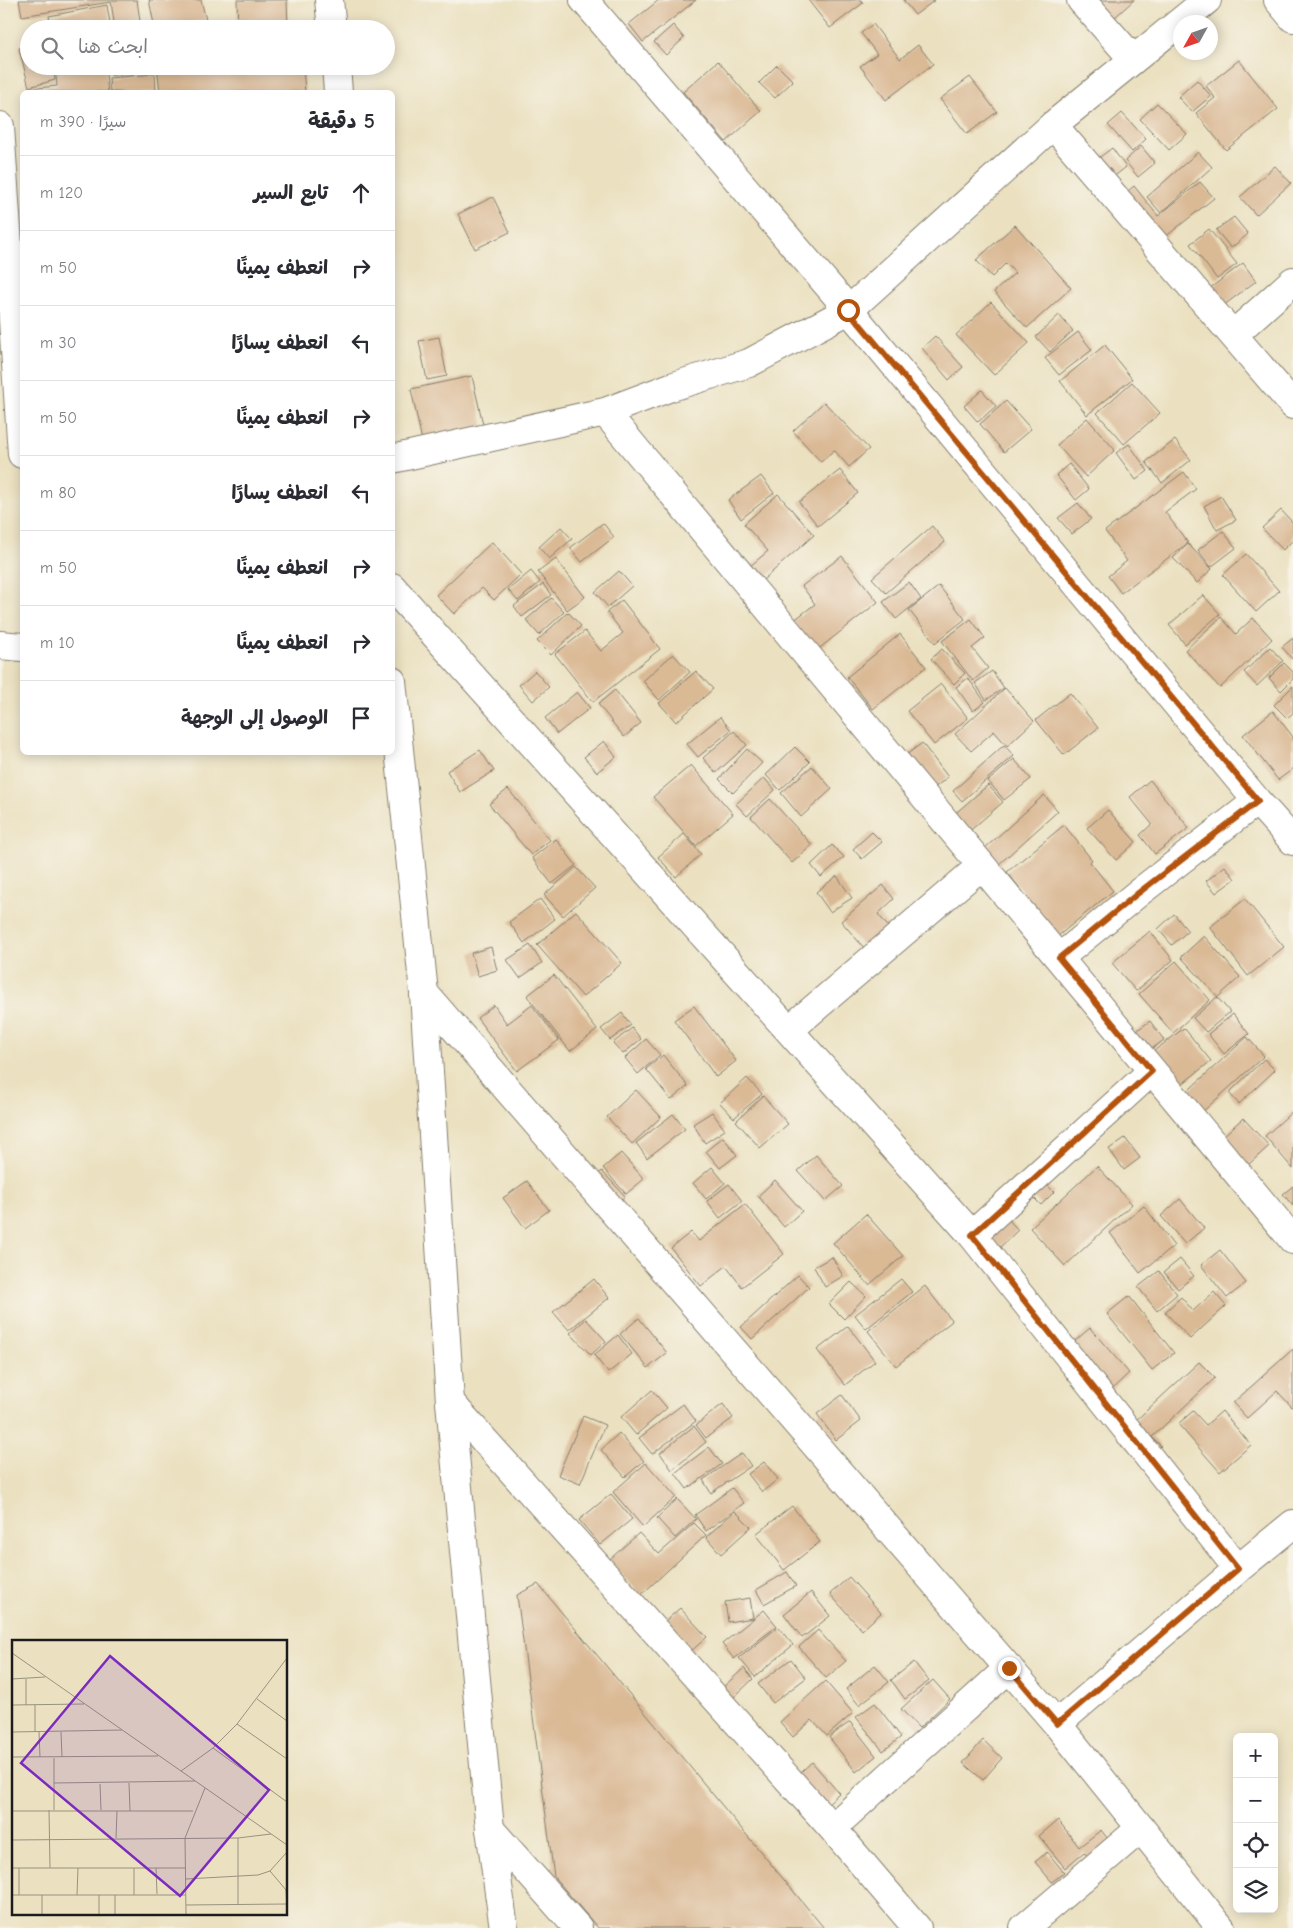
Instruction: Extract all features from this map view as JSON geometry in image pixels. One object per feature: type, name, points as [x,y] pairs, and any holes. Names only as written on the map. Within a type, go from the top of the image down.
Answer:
[{"type":"street","points":[[329,0],[331,20]]},
{"type":"street","points":[[584,0],[848,310],[1293,841]]},
{"type":"street","points":[[1081,0],[1133,59]]},
{"type":"street","points":[[395,458],[605,412],[749,362],[848,310],[1053,125],[1207,0]]},
{"type":"street","points":[[1278,0],[1293,18]]},
{"type":"street","points":[[337,75],[338,90]]},
{"type":"street","points":[[1053,125],[1293,404]]},
{"type":"street","points":[[0,126],[20,424]]},
{"type":"street","points":[[1234,334],[1293,281]]},
{"type":"street","points":[[605,412],[1293,1240]]},
{"type":"street","points":[[395,590],[972,1235],[1238,1569]]},
{"type":"street","points":[[0,645],[20,647]]},
{"type":"street","points":[[395,737],[424,994],[450,1402],[490,1829],[504,1928]]},
{"type":"street","points":[[1059,958],[1137,894],[1258,801]]},
{"type":"street","points":[[789,1030],[981,866]]},
{"type":"street","points":[[424,994],[1057,1724],[1221,1928]]},
{"type":"street","points":[[972,1235],[1152,1071]]},
{"type":"street","points":[[450,1402],[832,1828],[917,1928]]},
{"type":"street","points":[[1057,1724],[1293,1524]]},
{"type":"street","points":[[832,1828],[1009,1668]]},
{"type":"street","points":[[1024,1928],[1141,1828]]},
{"type":"street","points":[[490,1829],[578,1928]]},
{"type":"building","points":[[19,0],[137,0],[140,20],[114,20],[111,2],[22,16]]},
{"type":"building","points":[[149,0],[201,0],[206,20],[153,20]]},
{"type":"building","points":[[237,0],[287,0],[288,20],[238,20]]},
{"type":"building","points":[[659,0],[696,0],[643,42],[629,24]]},
{"type":"building","points":[[808,0],[861,0],[863,3],[830,28]]},
{"type":"building","points":[[903,0],[935,0],[915,15]]},
{"type":"building","points":[[1082,0],[1134,0],[1105,26]]},
{"type":"building","points":[[107,5],[110,20],[50,20],[49,16]]},
{"type":"building","points":[[873,24],[900,59],[918,45],[933,64],[886,100],[860,66],[877,54],[861,33]]},
{"type":"building","points":[[673,25],[684,38],[666,55],[654,42]]},
{"type":"building","points":[[1239,60],[1278,109],[1226,150],[1196,113],[1215,98],[1206,86]]},
{"type":"building","points":[[718,61],[761,111],[726,142],[683,92]]},
{"type":"building","points":[[777,65],[793,81],[775,98],[759,83]]},
{"type":"building","points":[[26,75],[54,75],[55,80],[29,87]]},
{"type":"building","points":[[56,75],[106,75],[108,90],[27,90],[57,86]]},
{"type":"building","points":[[155,75],[156,90],[110,90],[109,78]]},
{"type":"building","points":[[158,75],[304,75],[305,90],[160,90]]},
{"type":"building","points":[[970,77],[997,112],[967,134],[940,99]]},
{"type":"building","points":[[1197,80],[1211,96],[1192,112],[1178,97]]},
{"type":"building","points":[[1157,103],[1187,134],[1169,150],[1140,119]]},
{"type":"building","points":[[1122,113],[1146,139],[1132,152],[1108,125]]},
{"type":"building","points":[[1141,146],[1155,163],[1138,177],[1125,161]]},
{"type":"building","points":[[1112,148],[1126,167],[1111,179],[1096,160]]},
{"type":"building","points":[[1198,152],[1212,167],[1161,213],[1147,197]]},
{"type":"building","points":[[1275,166],[1291,183],[1256,215],[1240,197]]},
{"type":"building","points":[[1200,182],[1214,198],[1159,242],[1122,196],[1134,186],[1158,216]]},
{"type":"building","points":[[493,197],[510,232],[475,249],[458,214]]},
{"type":"building","points":[[1234,217],[1248,234],[1231,248],[1216,230]]},
{"type":"building","points":[[1015,225],[1071,288],[1027,328],[994,292],[1015,273],[1006,263],[992,277],[976,260]]},
{"type":"building","points":[[1209,229],[1237,264],[1217,279],[1190,244]]},
{"type":"building","points":[[1243,263],[1256,281],[1219,309],[1205,292]]},
{"type":"building","points":[[991,302],[1029,343],[994,375],[956,335]]},
{"type":"building","points":[[1059,315],[1073,331],[1050,352],[1036,337]]},
{"type":"building","points":[[1078,332],[1092,350],[1059,375],[1045,358]]},
{"type":"building","points":[[935,336],[963,367],[949,380],[922,348]]},
{"type":"building","points":[[439,337],[447,376],[427,380],[419,341]]},
{"type":"building","points":[[1105,345],[1132,379],[1087,415],[1060,381]]},
{"type":"building","points":[[472,376],[484,429],[422,441],[411,389]]},
{"type":"building","points":[[1132,382],[1160,413],[1124,444],[1097,413]]},
{"type":"building","points":[[982,390],[996,406],[978,422],[964,406]]},
{"type":"building","points":[[1006,401],[1031,429],[1004,452],[980,424]]},
{"type":"building","points":[[824,402],[869,449],[849,467],[834,450],[821,462],[793,431]]},
{"type":"building","points":[[1087,418],[1115,450],[1086,477],[1057,445]]},
{"type":"building","points":[[1175,440],[1191,460],[1162,483],[1146,462]]},
{"type":"building","points":[[1129,444],[1148,471],[1136,480],[1116,453]]},
{"type":"building","points":[[1069,464],[1089,489],[1076,500],[1056,475]]},
{"type":"building","points":[[840,470],[858,493],[818,526],[799,502]]},
{"type":"building","points":[[1184,472],[1196,489],[1165,512],[1188,543],[1121,593],[1108,576],[1127,561],[1105,531]]},
{"type":"building","points":[[761,476],[774,493],[741,519],[728,500]]},
{"type":"building","points":[[778,494],[814,535],[755,587],[742,573],[768,551],[744,524]]},
{"type":"building","points":[[1221,496],[1236,520],[1217,530],[1204,506]]},
{"type":"building","points":[[1078,503],[1091,519],[1072,534],[1058,518]]},
{"type":"building","points":[[1281,510],[1293,523],[1293,540],[1283,550],[1262,528]]},
{"type":"building","points":[[603,523],[614,537],[582,562],[570,548]]},
{"type":"building","points":[[932,526],[945,542],[886,593],[872,578]]},
{"type":"building","points":[[561,527],[572,539],[549,559],[539,547]]},
{"type":"building","points":[[1223,531],[1236,548],[1211,567],[1198,550]]},
{"type":"building","points":[[492,542],[521,574],[494,600],[482,588],[454,614],[436,595]]},
{"type":"building","points":[[1188,544],[1212,569],[1197,583],[1173,558]]},
{"type":"building","points":[[1246,554],[1279,591],[1256,612],[1223,575]]},
{"type":"building","points":[[842,556],[878,602],[816,651],[793,621],[815,604],[802,586]]},
{"type":"building","points":[[556,559],[585,597],[567,610],[538,572]]},
{"type":"building","points":[[531,571],[540,582],[518,601],[508,590]]},
{"type":"building","points":[[619,571],[632,586],[608,607],[595,592]]},
{"type":"building","points":[[909,582],[921,599],[896,619],[883,602]]},
{"type":"building","points":[[543,584],[551,595],[522,617],[514,606]]},
{"type":"building","points":[[939,586],[965,619],[935,643],[909,610]]},
{"type":"building","points":[[1203,595],[1220,614],[1185,644],[1169,625]]},
{"type":"building","points":[[551,598],[564,612],[539,635],[526,620]]},
{"type":"building","points":[[622,600],[660,649],[593,702],[555,654],[585,631],[601,651],[623,633],[607,612]]},
{"type":"building","points":[[568,612],[581,626],[551,655],[537,641]]},
{"type":"building","points":[[1221,617],[1236,634],[1253,618],[1272,639],[1220,688],[1185,650]]},
{"type":"building","points":[[971,619],[985,638],[972,648],[988,668],[973,681],[942,641]]},
{"type":"building","points":[[900,634],[926,667],[873,709],[847,677]]},
{"type":"building","points":[[1293,638],[1293,660],[1282,647]]},
{"type":"building","points":[[1270,647],[1283,661],[1257,686],[1244,672]]},
{"type":"building","points":[[942,649],[965,673],[954,684],[931,659]]},
{"type":"building","points":[[673,654],[690,672],[659,700],[643,681]]},
{"type":"building","points":[[1284,663],[1293,672],[1293,679],[1281,691],[1269,678]]},
{"type":"building","points":[[535,671],[549,687],[533,701],[519,685]]},
{"type":"building","points":[[696,671],[713,689],[676,722],[659,703]]},
{"type":"building","points":[[992,671],[1004,688],[986,700],[975,683]]},
{"type":"building","points":[[968,678],[985,702],[973,711],[956,687]]},
{"type":"building","points":[[941,684],[968,718],[934,745],[907,711]]},
{"type":"building","points":[[1293,686],[1293,713],[1287,718],[1274,705]]},
{"type":"building","points":[[1005,688],[1034,721],[1007,746],[994,731],[971,751],[955,734]]},
{"type":"building","points":[[615,690],[641,723],[624,737],[598,704]]},
{"type":"building","points":[[577,692],[590,708],[557,734],[545,718]]},
{"type":"building","points":[[1070,693],[1098,728],[1064,755],[1036,720]]},
{"type":"building","points":[[1273,711],[1293,737],[1293,769],[1278,780],[1243,735]]},
{"type":"building","points":[[720,717],[731,730],[698,757],[687,744]]},
{"type":"building","points":[[734,731],[747,745],[716,773],[703,758]]},
{"type":"building","points":[[604,741],[616,757],[597,772],[584,757]]},
{"type":"building","points":[[922,743],[948,777],[928,793],[901,759]]},
{"type":"building","points":[[1004,745],[1014,756],[962,801],[953,791]]},
{"type":"building","points":[[795,747],[810,762],[780,790],[766,775]]},
{"type":"building","points":[[747,749],[762,763],[733,793],[719,779]]},
{"type":"building","points":[[480,750],[494,771],[460,792],[447,771]]},
{"type":"building","points":[[1014,759],[1031,779],[1004,800],[988,781]]},
{"type":"building","points":[[691,765],[733,814],[696,846],[653,797]]},
{"type":"building","points":[[812,766],[832,789],[801,817],[781,793]]},
{"type":"building","points":[[764,778],[775,790],[747,816],[736,804]]},
{"type":"building","points":[[1150,780],[1189,828],[1155,854],[1140,835],[1152,824],[1130,797]]},
{"type":"building","points":[[988,785],[1003,802],[965,835],[950,818]]},
{"type":"building","points":[[508,789],[550,840],[531,855],[489,804]]},
{"type":"building","points":[[1044,795],[1058,811],[988,874],[974,858]]},
{"type":"building","points":[[770,799],[812,845],[792,863],[751,817]]},
{"type":"building","points":[[1108,810],[1136,842],[1116,860],[1087,828]]},
{"type":"building","points":[[1064,825],[1092,860],[1090,862],[1113,891],[1058,936],[1007,872]]},
{"type":"building","points":[[872,832],[882,842],[862,859],[853,849]]},
{"type":"building","points":[[684,834],[701,854],[676,877],[658,857]]},
{"type":"building","points":[[556,839],[576,865],[552,884],[532,858]]},
{"type":"building","points":[[832,845],[844,857],[821,877],[811,865]]},
{"type":"building","points":[[1225,866],[1235,879],[1216,893],[1206,881]]},
{"type":"building","points":[[576,867],[595,888],[563,916],[544,895]]},
{"type":"building","points":[[837,876],[852,898],[830,912],[816,892]]},
{"type":"building","points":[[883,885],[894,899],[878,914],[890,929],[865,949],[841,921]]},
{"type":"building","points":[[540,899],[555,919],[524,943],[509,922]]},
{"type":"building","points":[[1245,899],[1284,947],[1248,976],[1210,927]]},
{"type":"building","points":[[576,911],[622,963],[583,997],[537,945]]},
{"type":"building","points":[[1174,914],[1188,931],[1172,945],[1158,929]]},
{"type":"building","points":[[1150,931],[1173,960],[1136,991],[1112,963]]},
{"type":"building","points":[[1204,936],[1240,977],[1218,997],[1181,957]]},
{"type":"building","points":[[530,945],[542,963],[520,978],[507,960]]},
{"type":"building","points":[[491,947],[497,970],[478,976],[471,953]]},
{"type":"building","points":[[1176,961],[1210,1000],[1173,1033],[1139,994]]},
{"type":"building","points":[[554,975],[597,1030],[570,1051],[527,996]]},
{"type":"building","points":[[1217,997],[1230,1012],[1206,1032],[1193,1018]]},
{"type":"building","points":[[494,1005],[507,1024],[532,1005],[559,1040],[517,1071],[477,1018]]},
{"type":"building","points":[[694,1006],[736,1061],[716,1077],[674,1020]]},
{"type":"building","points":[[622,1013],[631,1025],[610,1040],[601,1029]]},
{"type":"building","points":[[1233,1014],[1249,1034],[1224,1054],[1208,1034]]},
{"type":"building","points":[[1150,1021],[1164,1040],[1146,1053],[1132,1034]]},
{"type":"building","points":[[632,1028],[641,1039],[623,1054],[613,1043]]},
{"type":"building","points":[[1184,1028],[1211,1061],[1176,1089],[1149,1055]]},
{"type":"building","points":[[1247,1037],[1264,1056],[1198,1116],[1181,1097]]},
{"type":"building","points":[[646,1039],[660,1055],[638,1074],[625,1058]]},
{"type":"building","points":[[663,1055],[688,1086],[671,1100],[646,1069]]},
{"type":"building","points":[[1264,1059],[1275,1070],[1239,1104],[1229,1093]]},
{"type":"building","points":[[747,1078],[762,1094],[734,1118],[720,1103]]},
{"type":"building","points":[[636,1090],[661,1117],[632,1144],[607,1117]]},
{"type":"building","points":[[763,1096],[788,1124],[760,1148],[736,1121]]},
{"type":"building","points":[[1293,1111],[1293,1169],[1265,1136]]},
{"type":"building","points":[[712,1112],[725,1130],[705,1143],[693,1124]]},
{"type":"building","points":[[673,1114],[685,1129],[647,1158],[636,1143]]},
{"type":"building","points":[[1243,1118],[1269,1146],[1248,1165],[1222,1137]]},
{"type":"building","points":[[723,1137],[737,1155],[720,1168],[706,1151]]},
{"type":"building","points":[[1125,1138],[1140,1158],[1124,1170],[1109,1149]]},
{"type":"building","points":[[621,1153],[644,1179],[626,1194],[603,1168]]},
{"type":"building","points":[[816,1155],[843,1186],[825,1201],[798,1171]]},
{"type":"building","points":[[1097,1166],[1132,1204],[1065,1266],[1030,1228]]},
{"type":"building","points":[[712,1167],[725,1183],[706,1199],[693,1183]]},
{"type":"building","points":[[602,1171],[625,1196],[611,1209],[588,1183]]},
{"type":"building","points":[[1039,1177],[1054,1192],[1041,1205],[1026,1190]]},
{"type":"building","points":[[775,1180],[802,1211],[784,1227],[758,1196]]},
{"type":"building","points":[[527,1181],[549,1210],[525,1228],[503,1198]]},
{"type":"building","points":[[729,1184],[742,1201],[720,1218],[707,1201]]},
{"type":"building","points":[[1293,1186],[1293,1206],[1283,1194]]},
{"type":"building","points":[[1180,1199],[1204,1228],[1185,1244],[1161,1216]]},
{"type":"building","points":[[745,1204],[784,1254],[742,1287],[726,1266],[701,1286],[671,1248],[691,1232],[699,1241]]},
{"type":"building","points":[[1144,1206],[1174,1246],[1140,1273],[1110,1233]]},
{"type":"building","points":[[866,1214],[903,1256],[869,1285],[833,1243]]},
{"type":"building","points":[[1009,1220],[1018,1230],[996,1251],[987,1242]]},
{"type":"building","points":[[1220,1250],[1246,1283],[1227,1298],[1201,1265]]},
{"type":"building","points":[[832,1257],[843,1276],[825,1287],[814,1267]]},
{"type":"building","points":[[1180,1259],[1194,1276],[1178,1289],[1164,1272]]},
{"type":"building","points":[[1159,1271],[1177,1294],[1157,1311],[1138,1287]]},
{"type":"building","points":[[798,1275],[809,1287],[752,1339],[741,1327]]},
{"type":"building","points":[[594,1279],[609,1298],[569,1330],[553,1312]]},
{"type":"building","points":[[901,1279],[912,1292],[866,1329],[855,1315]]},
{"type":"building","points":[[851,1282],[866,1296],[844,1319],[829,1304]]},
{"type":"building","points":[[925,1286],[952,1321],[896,1366],[868,1331]]},
{"type":"building","points":[[1214,1292],[1226,1306],[1190,1339],[1165,1312],[1181,1297],[1193,1311]]},
{"type":"building","points":[[1129,1296],[1174,1353],[1152,1370],[1107,1314]]},
{"type":"building","points":[[639,1318],[667,1353],[648,1368],[620,1334]]},
{"type":"building","points":[[586,1319],[606,1341],[591,1355],[570,1333]]},
{"type":"building","points":[[848,1326],[875,1361],[845,1385],[817,1350]]},
{"type":"building","points":[[1090,1328],[1129,1373],[1109,1392],[1069,1346]]},
{"type":"building","points":[[618,1335],[632,1354],[608,1373],[594,1355]]},
{"type":"building","points":[[1293,1349],[1293,1408],[1277,1391],[1247,1418],[1233,1403]]},
{"type":"building","points":[[1199,1362],[1215,1378],[1152,1437],[1161,1446],[1142,1463],[1118,1437]]},
{"type":"building","points":[[652,1390],[667,1408],[636,1435],[621,1417]]},
{"type":"building","points":[[842,1395],[861,1421],[836,1440],[817,1414]]},
{"type":"building","points":[[683,1404],[696,1421],[652,1454],[639,1438]]},
{"type":"building","points":[[723,1404],[733,1418],[706,1438],[696,1425]]},
{"type":"building","points":[[1193,1411],[1206,1425],[1222,1411],[1251,1445],[1220,1472],[1178,1424]]},
{"type":"building","points":[[583,1416],[605,1425],[580,1484],[558,1475]]},
{"type":"building","points":[[694,1426],[706,1442],[672,1470],[660,1453]]},
{"type":"building","points":[[619,1433],[644,1461],[625,1477],[601,1450]]},
{"type":"building","points":[[709,1447],[722,1464],[687,1489],[675,1473]]},
{"type":"building","points":[[742,1453],[751,1466],[711,1493],[703,1480]]},
{"type":"building","points":[[764,1462],[778,1479],[762,1492],[748,1474]]},
{"type":"building","points":[[646,1463],[676,1497],[643,1527],[613,1492]]},
{"type":"building","points":[[732,1488],[744,1503],[706,1531],[695,1515]]},
{"type":"building","points":[[611,1494],[632,1519],[600,1545],[579,1520]]},
{"type":"building","points":[[677,1499],[696,1519],[675,1538],[657,1518]]},
{"type":"building","points":[[792,1506],[820,1542],[784,1570],[756,1534]]},
{"type":"building","points":[[735,1511],[751,1527],[721,1554],[706,1537]]},
{"type":"building","points":[[694,1523],[706,1535],[641,1595],[609,1560],[639,1533],[659,1554]]},
{"type":"building","points":[[787,1572],[796,1586],[764,1604],[756,1590]]},
{"type":"building","points":[[849,1577],[881,1613],[862,1630],[830,1594]]},
{"type":"building","points":[[538,1584],[824,1928],[598,1928],[554,1877],[517,1595]]},
{"type":"building","points":[[811,1592],[830,1616],[802,1638],[784,1614]]},
{"type":"building","points":[[750,1598],[753,1618],[728,1622],[725,1602]]},
{"type":"building","points":[[680,1608],[707,1637],[689,1653],[662,1624]]},
{"type":"building","points":[[764,1610],[777,1626],[734,1659],[722,1644]]},
{"type":"building","points":[[778,1627],[793,1645],[755,1677],[739,1658]]},
{"type":"building","points":[[818,1630],[846,1661],[826,1678],[799,1647]]},
{"type":"building","points":[[791,1659],[806,1678],[773,1703],[758,1684]]},
{"type":"building","points":[[914,1662],[929,1681],[905,1699],[891,1680]]},
{"type":"building","points":[[875,1665],[889,1682],[859,1705],[846,1689]]},
{"type":"building","points":[[744,1668],[753,1679],[731,1700],[721,1689]]},
{"type":"building","points":[[933,1680],[950,1699],[919,1728],[901,1709]]},
{"type":"building","points":[[825,1681],[853,1713],[827,1736],[812,1720],[793,1737],[780,1722]]},
{"type":"building","points":[[875,1703],[901,1737],[883,1751],[856,1717]]},
{"type":"building","points":[[850,1722],[876,1756],[856,1772],[829,1737]]},
{"type":"building","points":[[983,1740],[1002,1758],[983,1780],[963,1763]]},
{"type":"building","points":[[812,1762],[839,1793],[821,1810],[793,1779]]},
{"type":"building","points":[[1058,1820],[1079,1847],[1101,1830],[1116,1850],[1095,1867],[1084,1852],[1065,1868],[1039,1836]]},
{"type":"building","points":[[1047,1852],[1064,1872],[1052,1882],[1035,1862]]},
{"type":"route","points":[[848,310],[1258,801],[1137,894],[1059,958],[1152,1071],[972,1235],[1238,1569],[1057,1724],[1009,1668]]}]
